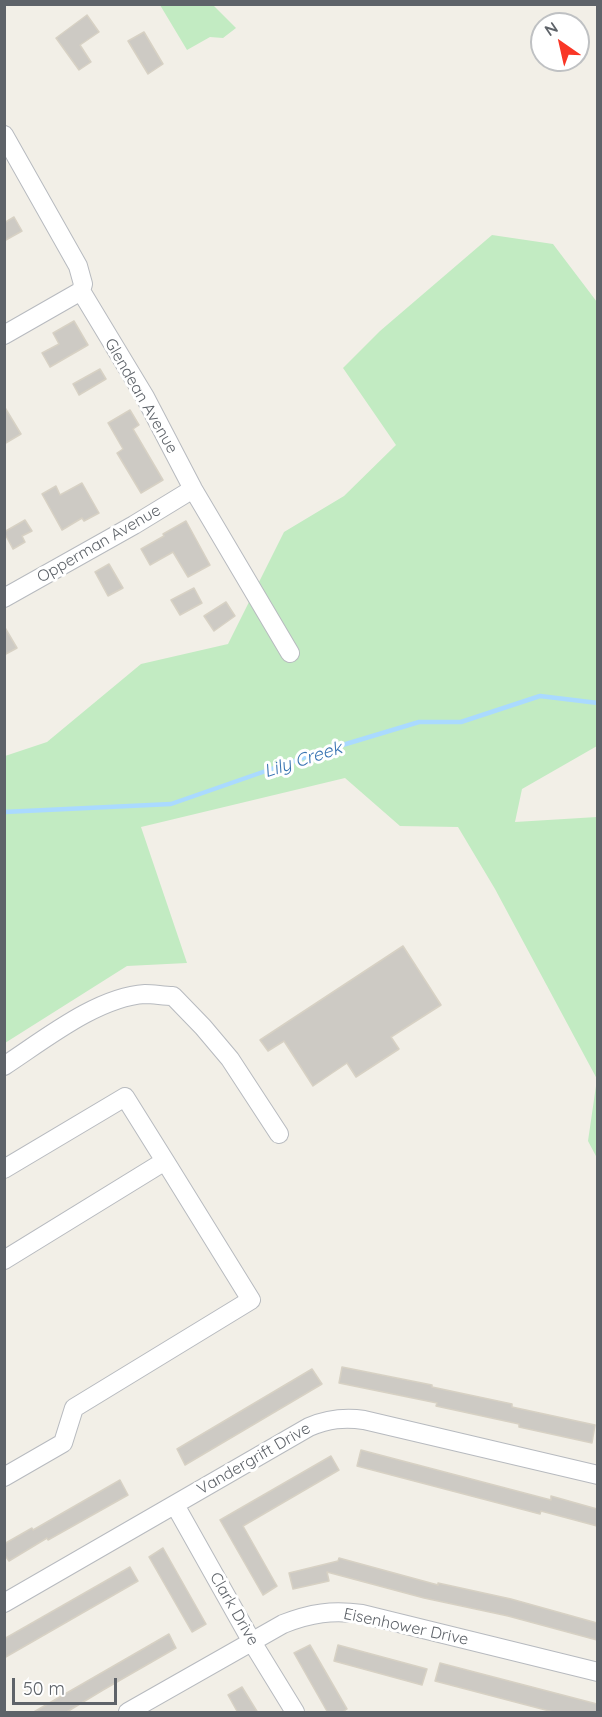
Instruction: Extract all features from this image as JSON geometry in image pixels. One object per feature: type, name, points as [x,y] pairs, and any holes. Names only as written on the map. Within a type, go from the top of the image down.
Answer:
[{"type":"street","name":"Glendean Avenue","points":[[5,137],[78,266],[83,284],[81,291],[145,397],[193,489],[290,653]]},
{"type":"street","points":[[4,335],[81,291]]},
{"type":"street","name":"Opperman Avenue","points":[[4,598],[193,489]]},
{"type":"street","points":[[4,1066],[88,1011],[106,1003],[146,994],[173,996],[230,1059],[279,1134]]},
{"type":"street","points":[[4,1168],[125,1097],[252,1300],[74,1408],[63,1443],[4,1477]]},
{"type":"street","points":[[4,1260],[165,1161]]},
{"type":"street","name":"Vandergrift Drive","points":[[4,1603],[322,1421],[336,1418],[364,1420],[597,1475]]},
{"type":"street","name":"Clark Drive","points":[[175,1505],[295,1713]]},
{"type":"street","name":"Eisenhower Drive","points":[[128,1713],[283,1624],[306,1615],[325,1612],[343,1611],[362,1614],[597,1672]]},
{"type":"green space","points":[[160,5],[213,5],[236,28],[223,38],[210,37],[187,50]]},
{"type":"green space","points":[[492,235],[553,244],[597,302],[597,746],[522,789],[515,822],[597,817],[597,1079],[495,889],[458,827],[400,826],[345,778],[141,827],[187,963],[127,966],[5,1043],[5,756],[47,742],[141,664],[228,644],[284,532],[344,496],[396,445],[343,368],[380,331]]},
{"type":"green space","points":[[597,1079],[597,1158],[588,1141]]},
{"type":"building","points":[[87,15],[99,32],[80,45],[91,62],[79,70],[56,38]]},
{"type":"building","points":[[144,32],[163,64],[148,74],[128,41]]},
{"type":"building","points":[[14,217],[22,231],[4,241],[4,223]]},
{"type":"building","points":[[74,321],[88,345],[50,367],[42,353],[59,344],[53,333]]},
{"type":"building","points":[[100,369],[106,379],[79,395],[73,384]]},
{"type":"building","points":[[4,406],[21,434],[4,444]]},
{"type":"building","points":[[130,410],[139,425],[133,429],[163,480],[141,493],[117,453],[123,449],[108,423]]},
{"type":"building","points":[[82,483],[99,513],[84,521],[82,518],[62,530],[42,494],[56,486],[60,495]]},
{"type":"building","points":[[25,520],[32,531],[22,536],[25,542],[13,549],[4,532]]},
{"type":"building","points":[[186,521],[210,565],[188,577],[173,552],[150,565],[141,549]]},
{"type":"building","points":[[109,564],[123,588],[108,596],[95,572]]},
{"type":"building","points":[[194,588],[202,603],[180,615],[171,600]]},
{"type":"building","points":[[226,602],[235,616],[214,631],[204,616]]},
{"type":"building","points":[[4,626],[17,648],[4,655]]},
{"type":"building","points":[[403,946],[441,1005],[391,1037],[399,1049],[356,1077],[347,1063],[313,1086],[284,1041],[268,1051],[260,1040]]},
{"type":"building","points":[[342,1367],[432,1385],[432,1387],[512,1404],[512,1407],[595,1425],[592,1443],[436,1406],[437,1403],[339,1383]]},
{"type":"building","points":[[312,1369],[322,1384],[185,1465],[177,1449]]},
{"type":"building","points":[[361,1450],[551,1500],[551,1496],[597,1509],[597,1526],[541,1511],[540,1514],[357,1466]]},
{"type":"building","points":[[331,1456],[339,1470],[243,1526],[277,1586],[263,1595],[220,1520]]},
{"type":"building","points":[[120,1480],[128,1495],[9,1561],[4,1554],[4,1544]]},
{"type":"building","points":[[163,1548],[206,1624],[192,1632],[149,1557]]},
{"type":"building","points":[[339,1558],[438,1585],[438,1583],[511,1599],[597,1623],[597,1640],[327,1572],[329,1581],[293,1589],[289,1573],[338,1561]]},
{"type":"building","points":[[130,1567],[138,1581],[4,1658],[4,1639]]},
{"type":"building","points":[[169,1634],[176,1648],[65,1713],[32,1713]]},
{"type":"building","points":[[310,1645],[347,1709],[341,1713],[328,1713],[294,1653]]},
{"type":"building","points":[[338,1645],[427,1669],[422,1685],[334,1661]]},
{"type":"building","points":[[440,1663],[597,1704],[597,1713],[557,1713],[435,1681]]},
{"type":"building","points":[[242,1687],[258,1713],[238,1713],[228,1695]]},
{"type":"waterway","name":"Lily Creek","points":[[4,812],[171,804],[326,750],[419,722],[461,722],[540,696],[598,703]]}]
